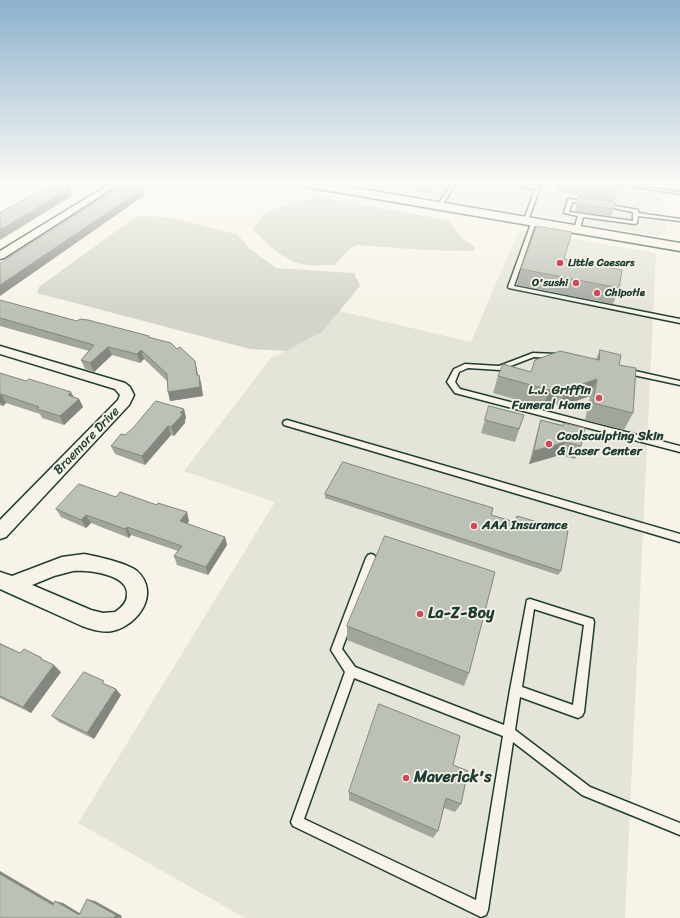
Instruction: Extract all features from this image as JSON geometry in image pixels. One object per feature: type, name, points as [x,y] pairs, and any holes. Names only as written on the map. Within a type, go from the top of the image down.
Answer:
[{"type":"street","points":[[0,256],[48,226]]},
{"type":"street","points":[[558,226],[680,247]]},
{"type":"street","name":"Braemore Drive","points":[[0,350],[120,386],[125,390],[127,395],[124,402],[0,532]]},
{"type":"street","points":[[86,562],[129,576],[134,580],[138,593],[137,601],[132,609],[124,616],[113,622],[103,622],[90,619],[6,583],[55,568],[86,562]]},
{"type":"lane","points":[[529,226],[528,240],[511,287],[680,321]]},
{"type":"lane","points":[[565,357],[533,355],[500,368],[467,366],[456,371],[451,382],[458,391],[680,449]]},
{"type":"lane","points":[[616,368],[680,383]]},
{"type":"lane","points":[[288,424],[680,538]]},
{"type":"lane","points":[[371,558],[336,650],[351,671],[509,733],[586,790],[680,829]]},
{"type":"lane","points":[[351,671],[298,822],[481,910],[515,690],[530,603],[589,622],[578,712],[515,690]]},
{"type":"shaded area","points":[[123,226],[203,226],[237,234],[250,249],[276,268],[354,273],[360,286],[322,332],[286,351],[250,349],[37,293],[39,287]]},
{"type":"shaded area","points":[[255,226],[453,226],[463,239],[475,247],[474,251],[430,250],[358,245],[351,247],[335,265],[318,266],[294,262],[269,245],[253,229]]},
{"type":"shaded area","points":[[598,226],[667,226],[668,233],[657,236]]},
{"type":"shaded area","points":[[519,230],[656,253],[625,918],[245,918],[78,823],[275,502],[184,471],[271,358],[322,332],[339,311],[471,342]]},
{"type":"building","points":[[0,226],[7,226],[0,230]]},
{"type":"building","points":[[59,226],[88,226],[0,285],[0,264]]},
{"type":"building","points":[[537,226],[572,232],[564,259],[622,270],[619,288],[521,269]]},
{"type":"building","points":[[0,300],[77,321],[80,319],[88,320],[171,343],[177,349],[180,347],[195,361],[197,375],[199,375],[200,387],[168,392],[167,374],[141,350],[137,354],[108,347],[90,363],[81,360],[94,345],[0,318]]},
{"type":"building","points":[[600,350],[621,355],[619,365],[636,368],[633,413],[593,403],[597,379],[565,390],[561,386],[549,390],[498,376],[503,364],[531,372],[535,360],[560,351],[599,360]]},
{"type":"building","points":[[0,373],[26,381],[29,379],[71,392],[68,395],[79,399],[60,416],[37,409],[39,407],[1,394],[0,396]]},
{"type":"building","points":[[156,401],[184,409],[180,413],[183,414],[171,427],[168,426],[142,456],[111,446],[121,434],[125,435],[133,428]]},
{"type":"building","points":[[489,406],[524,415],[519,429],[485,420]]},
{"type":"building","points":[[541,420],[563,426],[564,423],[585,428],[581,446],[565,442],[534,451]]},
{"type":"building","points":[[343,462],[493,508],[491,515],[515,522],[517,516],[568,531],[561,571],[325,494]]},
{"type":"building","points":[[79,484],[116,497],[120,492],[157,505],[158,503],[187,512],[180,521],[225,537],[206,567],[174,556],[182,546],[127,527],[125,529],[86,515],[81,520],[56,509]]},
{"type":"building","name":"La-Z-Boy","points":[[385,536],[495,572],[469,673],[347,626]]},
{"type":"building","points":[[0,644],[20,653],[24,649],[54,665],[23,707],[0,696]]},
{"type":"building","points":[[84,672],[104,681],[102,683],[116,689],[87,733],[52,716]]},
{"type":"building","name":"Maverick's","points":[[379,704],[460,736],[453,765],[468,771],[461,804],[446,798],[438,831],[349,792]]},
{"type":"building","points":[[0,874],[53,905],[55,901],[79,915],[87,899],[116,915],[114,918],[0,918]]},
{"type":"place","name":"Little Caesars","points":[[560,263]]},
{"type":"place","name":"O'sushi","points":[[576,283]]},
{"type":"place","name":"Chipotle","points":[[597,293]]},
{"type":"place","name":"L.J. Griffin Funeral Home","points":[[599,398]]},
{"type":"place","name":"Coolsculpting Skin & Laser Center","points":[[549,444]]},
{"type":"place","name":"AAA Insurance","points":[[474,526]]},
{"type":"place","name":"La-Z-Boy","points":[[420,614]]},
{"type":"place","name":"Maverick's","points":[[406,778]]}]
